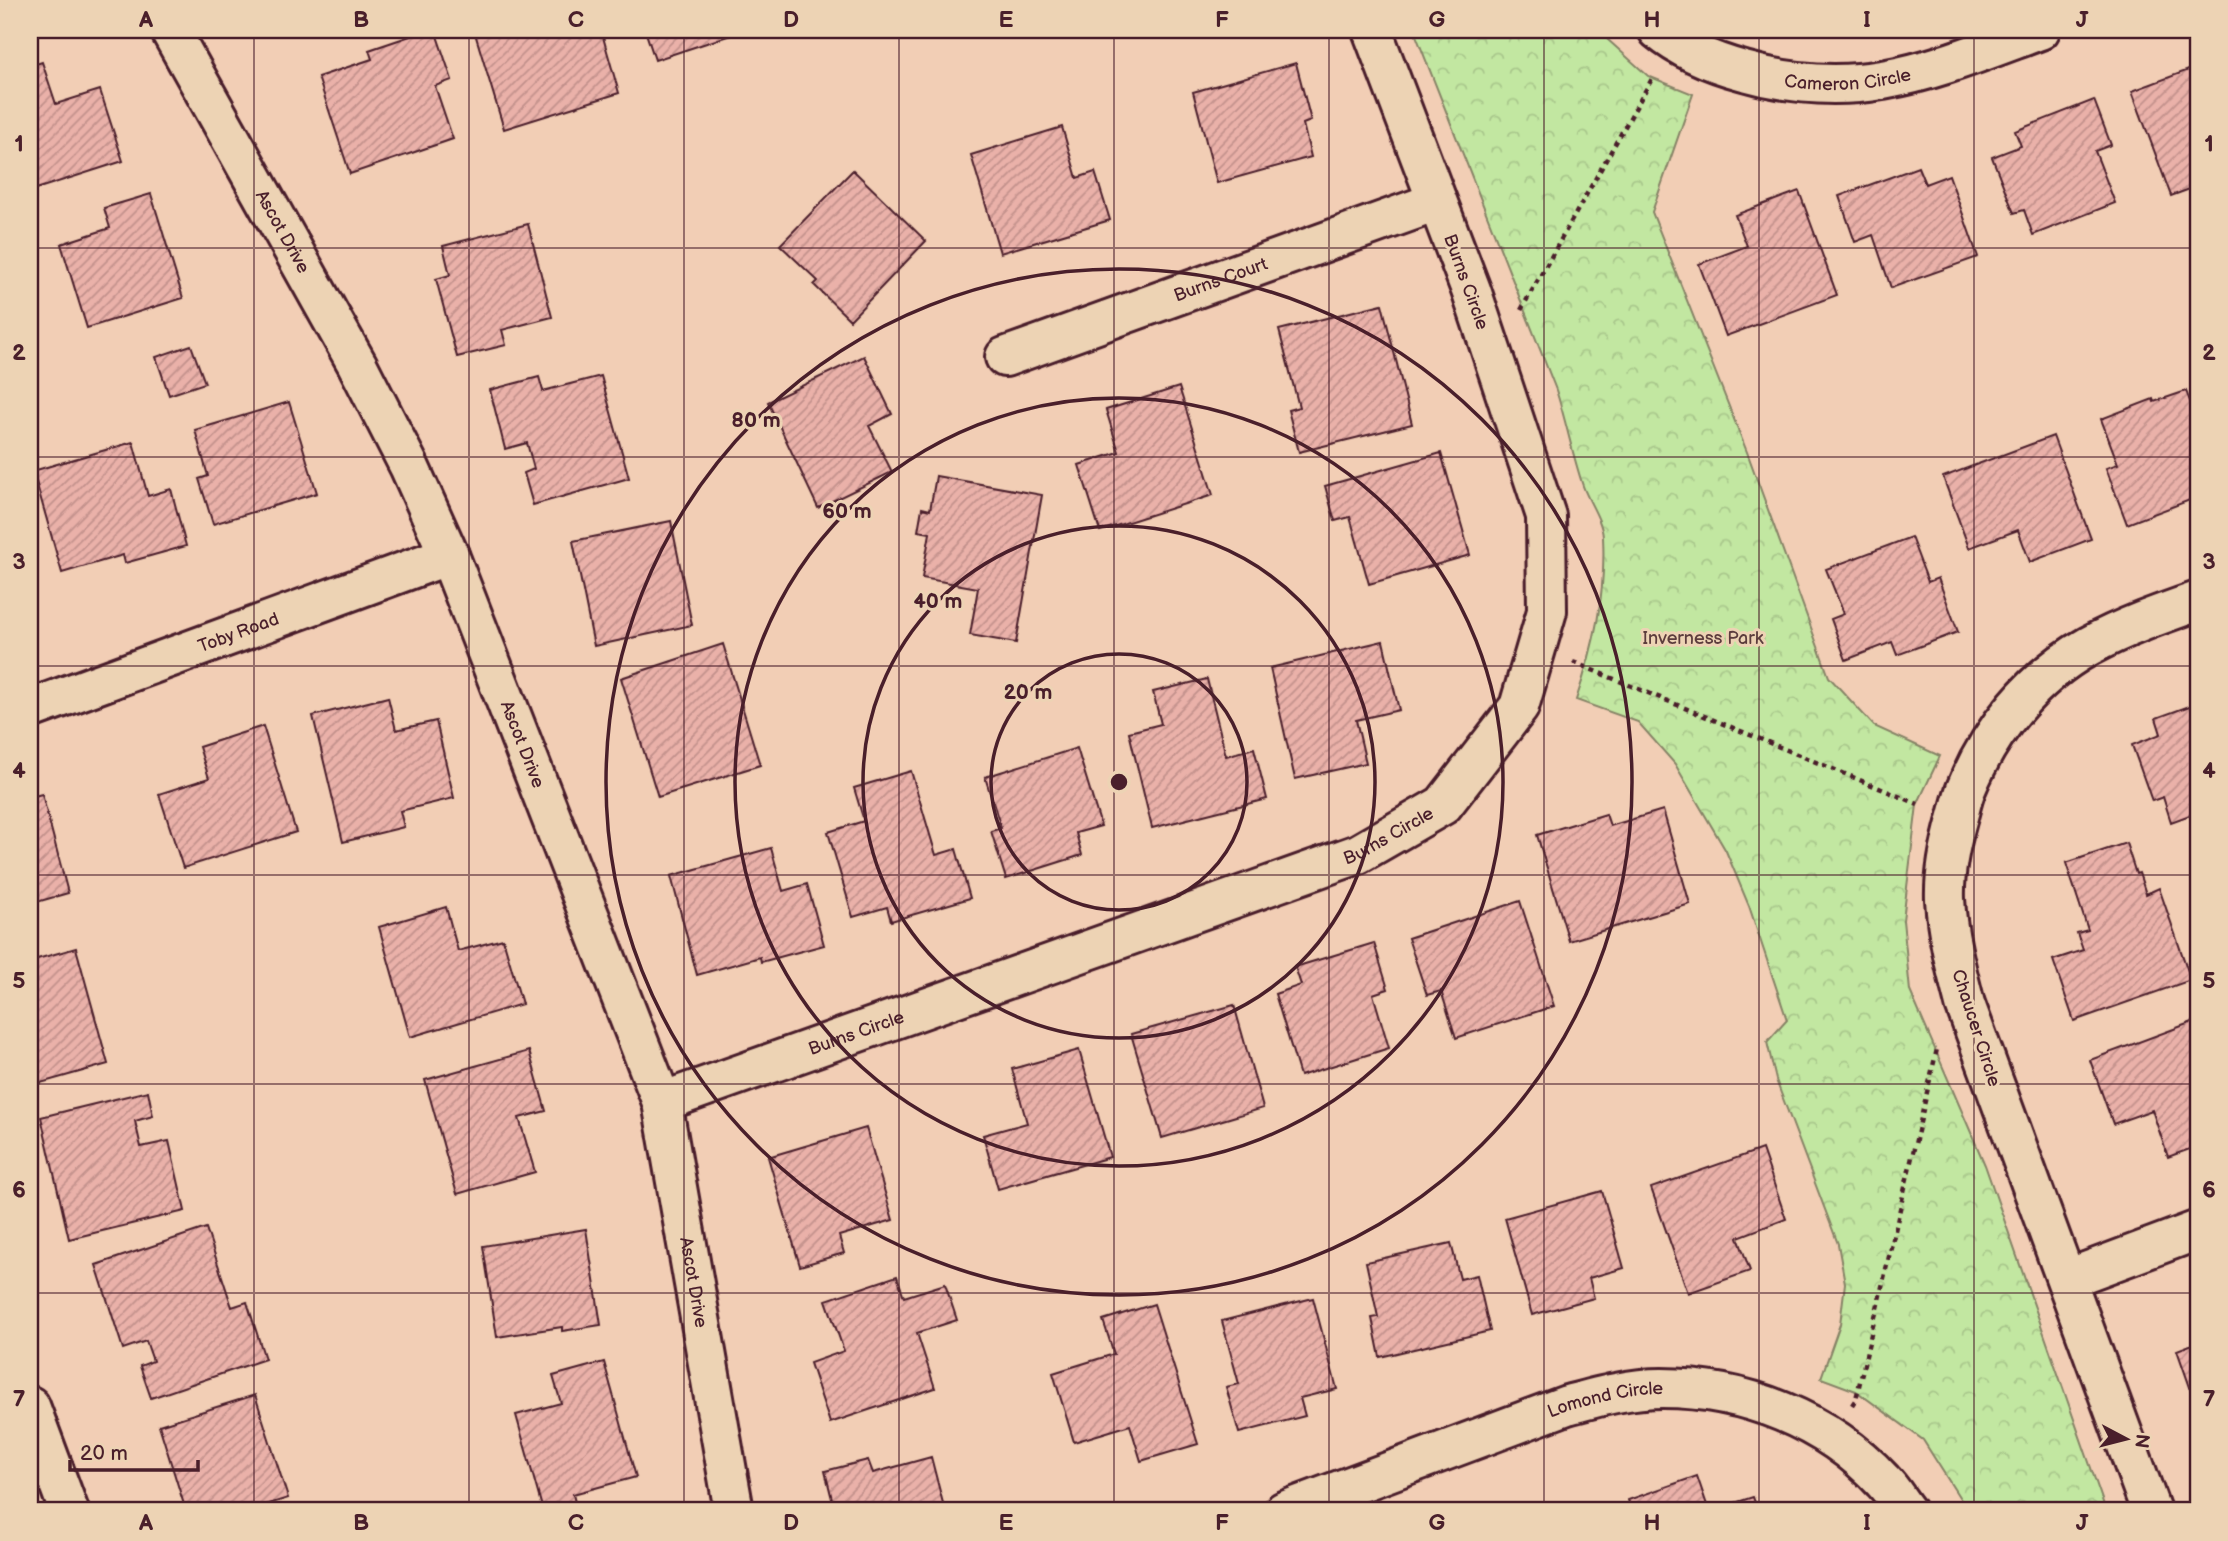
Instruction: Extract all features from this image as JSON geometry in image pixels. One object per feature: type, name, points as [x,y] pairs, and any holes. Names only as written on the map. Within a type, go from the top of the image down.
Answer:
[{"type":"street","name":"Burns Circle","points":[[662,1102],[1358,854],[1443,805],[1519,707],[1547,611],[1546,516],[1484,331],[1372,30]]},
{"type":"street","name":"Cameron Circle","points":[[1661,33],[1723,65],[1777,80],[1829,86],[1881,82],[1941,66],[2040,30]]},
{"type":"street","name":"Ascot Drive","points":[[180,32],[409,466],[449,555],[662,1102],[734,1511]]},
{"type":"street","name":"Burns Court","points":[[1005,357],[1436,202]]},
{"type":"street","name":"Toby Road","points":[[30,709],[449,555]]},
{"type":"street","name":"Chaucer Circle","points":[[2151,1511],[1973,1028],[1951,950],[1945,896],[1950,843],[1965,791],[1991,740],[2019,702],[2051,672],[2088,646],[2138,623],[2198,601]]},
{"type":"street","points":[[2067,1279],[2198,1230]]},
{"type":"street","name":"Lomond Circle","points":[[1284,1511],[1567,1405],[1614,1393],[1660,1388],[1704,1391],[1752,1400],[1802,1419],[1843,1444],[1883,1481],[1906,1511]]},
{"type":"street","points":[[30,1406],[69,1511]]},
{"type":"path","points":[[1484,331],[1517,316],[1657,70],[1661,33]]},
{"type":"path","points":[[1535,652],[1575,662],[1922,806],[1958,816]]},
{"type":"path","points":[[1829,1437],[1856,1399],[1939,1041],[1973,1028]]},
{"type":"green space","name":"Inverness Park","points":[[1414,30],[1597,30],[1648,76],[1693,94],[1652,212],[1747,452],[1829,677],[1874,726],[1940,756],[1917,805],[1903,920],[1910,991],[1985,1165],[2106,1511],[1968,1511],[1923,1440],[1856,1391],[1821,1378],[1840,1324],[1845,1283],[1838,1244],[1776,1080],[1767,1042],[1787,1020],[1749,906],[1726,851],[1675,764],[1638,722],[1576,700],[1601,600],[1602,530],[1582,483],[1556,390]]},
{"type":"building","points":[[435,30],[452,80],[435,86],[453,139],[350,174],[318,77],[372,59],[369,50]]},
{"type":"building","points":[[474,30],[601,30],[619,93],[504,129]]},
{"type":"building","points":[[645,30],[746,30],[655,60]]},
{"type":"building","points":[[42,62],[56,104],[100,90],[123,161],[30,191],[30,66]]},
{"type":"building","points":[[1296,63],[1311,121],[1303,124],[1311,157],[1217,183],[1193,92]]},
{"type":"building","points":[[2194,68],[2198,81],[2198,186],[2171,196],[2132,91]]},
{"type":"building","points":[[2094,100],[2111,145],[2095,151],[2115,203],[2033,235],[2024,210],[2014,213],[1992,157],[2021,146],[2015,131]]},
{"type":"building","points":[[1062,127],[1077,178],[1095,172],[1110,220],[1000,253],[971,155]]},
{"type":"building","points":[[1918,167],[1925,184],[1949,175],[1978,257],[1891,288],[1873,235],[1855,242],[1839,196]]},
{"type":"building","points":[[853,170],[926,241],[850,320],[814,285],[818,281],[780,245]]},
{"type":"building","points":[[1799,191],[1837,295],[1726,336],[1699,264],[1747,246],[1735,215]]},
{"type":"building","points":[[151,194],[183,298],[87,328],[61,244],[110,228],[104,208]]},
{"type":"building","points":[[528,224],[552,317],[502,330],[506,345],[457,357],[436,279],[450,275],[443,246]]},
{"type":"building","points":[[1382,304],[1412,424],[1299,452],[1288,410],[1299,407],[1279,330]]},
{"type":"building","points":[[191,345],[205,383],[169,395],[156,357]]},
{"type":"building","points":[[864,356],[892,414],[869,426],[892,472],[818,508],[768,402]]},
{"type":"building","points":[[601,376],[629,478],[533,505],[524,473],[534,469],[527,443],[505,449],[490,390],[539,377],[543,391]]},
{"type":"building","points":[[1179,387],[1213,495],[1100,531],[1079,465],[1119,452],[1106,410]]},
{"type":"building","points":[[2186,391],[2198,422],[2198,475],[2193,477],[2198,497],[2127,524],[2106,468],[2118,464],[2101,419],[2153,399],[2154,402]]},
{"type":"building","points":[[289,402],[317,493],[213,524],[199,479],[208,476],[195,430]]},
{"type":"building","points":[[2053,436],[2091,539],[2030,562],[2018,530],[1969,548],[1943,477]]},
{"type":"building","points":[[133,442],[148,496],[171,489],[186,546],[125,563],[123,555],[62,573],[33,471]]},
{"type":"building","points":[[1441,453],[1470,555],[1369,584],[1350,517],[1335,521],[1325,486]]},
{"type":"building","points":[[936,476],[1042,495],[1016,643],[970,635],[978,588],[922,578],[930,533],[918,531],[922,508],[930,510]]},
{"type":"building","points":[[671,521],[692,625],[594,646],[573,541]]},
{"type":"building","points":[[1911,537],[1928,582],[1938,578],[1958,632],[1897,655],[1892,642],[1846,660],[1831,619],[1844,614],[1826,569]]},
{"type":"building","points":[[1383,641],[1399,710],[1356,720],[1366,763],[1295,779],[1270,668]]},
{"type":"building","points":[[723,644],[760,765],[658,797],[621,678]]},
{"type":"building","points":[[1207,679],[1226,756],[1254,748],[1267,799],[1152,828],[1129,732],[1161,724],[1153,692]]},
{"type":"building","points":[[388,697],[396,730],[436,721],[454,798],[400,811],[404,827],[343,842],[313,716]]},
{"type":"building","points":[[2198,703],[2198,812],[2171,822],[2163,797],[2152,801],[2132,745],[2161,734],[2156,718]]},
{"type":"building","points":[[263,726],[296,832],[183,868],[159,794],[209,778],[199,747]]},
{"type":"building","points":[[1077,748],[1101,826],[1076,833],[1082,855],[1006,879],[991,831],[1001,828],[985,777]]},
{"type":"building","points":[[911,771],[936,855],[956,849],[970,898],[891,921],[887,907],[853,917],[828,832],[864,821],[854,788]]},
{"type":"building","points":[[42,794],[68,893],[30,904],[30,797]]},
{"type":"building","points":[[1663,810],[1690,904],[1569,941],[1537,835],[1606,814],[1610,826]]},
{"type":"building","points":[[2126,843],[2146,894],[2159,888],[2191,980],[2074,1021],[2053,960],[2083,950],[2077,933],[2088,930],[2066,863]]},
{"type":"building","points":[[771,848],[783,891],[807,884],[824,945],[761,962],[760,957],[697,975],[671,876]]},
{"type":"building","points":[[1520,901],[1554,1006],[1456,1038],[1441,991],[1427,995],[1408,938]]},
{"type":"building","points":[[446,907],[458,951],[503,939],[522,1004],[410,1037],[379,927]]},
{"type":"building","points":[[1374,943],[1388,989],[1373,994],[1389,1048],[1300,1076],[1275,994],[1301,985],[1295,967]]},
{"type":"building","points":[[76,948],[108,1064],[30,1086],[30,961]]},
{"type":"building","points":[[1234,1005],[1263,1108],[1162,1138],[1131,1034]]},
{"type":"building","points":[[2198,1020],[2198,1146],[2168,1157],[2152,1110],[2113,1124],[2090,1060]]},
{"type":"building","points":[[1079,1050],[1110,1157],[998,1189],[983,1135],[1027,1123],[1012,1069]]},
{"type":"building","points":[[529,1051],[546,1111],[519,1118],[535,1172],[457,1194],[425,1080]]},
{"type":"building","points":[[148,1091],[153,1116],[135,1121],[141,1147],[169,1141],[185,1211],[69,1239],[41,1117]]},
{"type":"building","points":[[866,1128],[893,1220],[839,1236],[844,1253],[800,1266],[768,1157]]},
{"type":"building","points":[[1762,1149],[1786,1219],[1738,1237],[1750,1271],[1688,1293],[1651,1188]]},
{"type":"building","points":[[1602,1191],[1624,1268],[1589,1278],[1594,1298],[1532,1315],[1505,1218]]},
{"type":"building","points":[[206,1228],[232,1307],[247,1302],[265,1359],[151,1398],[140,1366],[153,1361],[146,1341],[123,1349],[96,1265]]},
{"type":"building","points":[[586,1229],[601,1325],[562,1331],[562,1327],[497,1337],[483,1246]]},
{"type":"building","points":[[1451,1243],[1460,1279],[1477,1275],[1490,1331],[1380,1357],[1372,1318],[1378,1317],[1366,1262]]},
{"type":"building","points":[[897,1276],[904,1297],[945,1284],[957,1320],[917,1333],[935,1388],[830,1423],[810,1363],[844,1351],[826,1300]]},
{"type":"building","points":[[1313,1298],[1337,1389],[1300,1398],[1305,1416],[1239,1433],[1226,1387],[1239,1384],[1222,1321]]},
{"type":"building","points":[[1154,1304],[1198,1444],[1141,1461],[1130,1425],[1074,1442],[1053,1373],[1114,1354],[1103,1320]]},
{"type":"building","points":[[2198,1342],[2198,1410],[2177,1350]]},
{"type":"building","points":[[604,1362],[636,1477],[573,1494],[577,1511],[543,1511],[516,1415],[561,1403],[553,1376]]},
{"type":"building","points":[[255,1395],[288,1498],[247,1511],[186,1511],[159,1425]]},
{"type":"building","points":[[931,1457],[945,1511],[835,1511],[825,1471],[868,1460],[873,1473]]},
{"type":"building","points":[[1697,1476],[1709,1511],[1632,1511],[1628,1500]]},
{"type":"building","points":[[1753,1497],[1758,1511],[1710,1511]]},
{"type":"building","points":[[1588,1503],[1591,1511],[1563,1511]]}]
